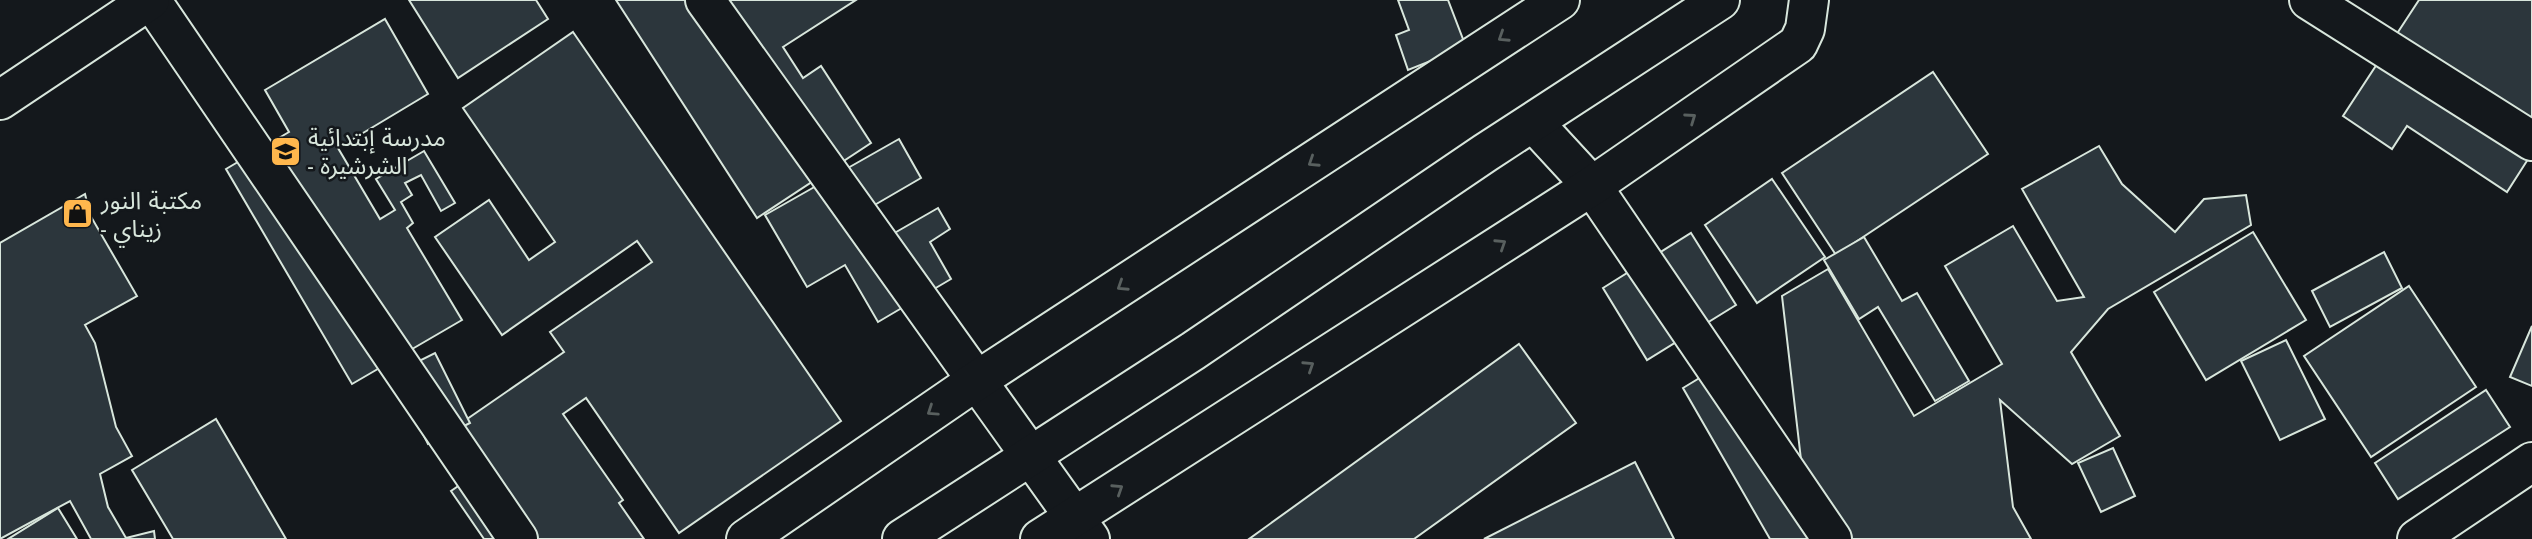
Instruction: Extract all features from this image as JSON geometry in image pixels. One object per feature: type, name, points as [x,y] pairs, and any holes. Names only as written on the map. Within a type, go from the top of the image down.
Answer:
[{"type":"street","points":[[0,100],[150,0],[518,539]]},
{"type":"street","points":[[705,0],[1082,528]]},
{"type":"street","points":[[746,539],[976,382],[1560,0]]},
{"type":"street","points":[[902,539],[1194,351],[1485,153],[1720,0]]},
{"type":"street","points":[[1040,539],[1082,528],[1798,44],[1805,29],[1809,0]]},
{"type":"street","points":[[2309,0],[2532,141]]},
{"type":"street","points":[[1534,123],[1591,186],[1832,539]]},
{"type":"street","points":[[2417,539],[2532,461]]},
{"type":"building","points":[[409,0],[536,0],[548,19],[458,78]]},
{"type":"building","points":[[616,0],[856,0],[783,47],[803,78],[821,66],[871,143],[757,218]]},
{"type":"building","points":[[1398,0],[1448,0],[1466,47],[1408,70],[1396,35],[1409,30]]},
{"type":"building","points":[[2419,0],[2532,0],[2532,153],[2507,192],[2407,126],[2392,149],[2343,116]]},
{"type":"building","points":[[385,19],[428,94],[338,148],[380,219],[395,210],[376,179],[424,151],[455,203],[441,211],[421,175],[405,183],[412,195],[401,202],[413,223],[407,228],[462,320],[352,384],[226,169],[289,132],[265,90]]},
{"type":"building","points":[[573,32],[841,421],[679,533],[586,398],[563,414],[623,500],[619,503],[644,539],[484,539],[451,491],[486,467],[457,426],[564,352],[550,332],[652,262],[637,241],[502,335],[435,237],[489,200],[529,260],[555,242],[463,108]]},
{"type":"building","points":[[1933,72],[1988,154],[1836,255],[1782,173]]},
{"type":"building","points":[[899,139],[921,178],[866,210],[884,239],[938,208],[950,229],[930,242],[951,279],[878,322],[845,265],[807,287],[765,215]]},
{"type":"building","points":[[2099,146],[2122,184],[2175,232],[2204,199],[2246,195],[2251,225],[2108,309],[2071,352],[2120,436],[2072,464],[2000,400],[2013,507],[2031,539],[1770,539],[1683,388],[1731,359],[1805,494],[1782,296],[1828,269],[1914,416],[2002,364],[1945,266],[2013,226],[2057,301],[2084,297],[2022,189]]},
{"type":"building","points":[[1772,179],[1825,257],[1757,303],[1705,225]]},
{"type":"building","points":[[85,194],[90,215],[137,296],[85,325],[95,343],[116,427],[132,456],[100,474],[108,507],[126,538],[154,531],[155,539],[91,539],[70,501],[0,539],[0,243]]},
{"type":"building","points":[[2253,232],[2306,320],[2206,380],[2154,292]]},
{"type":"building","points":[[1691,233],[1736,305],[1647,360],[1603,288]]},
{"type":"building","points":[[1864,237],[1902,301],[1917,293],[1969,381],[1935,401],[1878,307],[1859,319],[1824,260]]},
{"type":"building","points":[[2384,252],[2402,288],[2330,327],[2312,291]]},
{"type":"building","points":[[2409,286],[2476,387],[2371,457],[2304,356]]},
{"type":"building","points":[[2532,326],[2532,386],[2510,377]]},
{"type":"building","points":[[2286,340],[2325,419],[2280,440],[2241,361]]},
{"type":"building","points":[[1519,344],[1576,423],[1414,539],[1249,539]]},
{"type":"building","points":[[435,353],[470,423],[428,444],[393,374]]},
{"type":"building","points":[[2486,390],[2510,427],[2398,499],[2375,463]]},
{"type":"building","points":[[216,419],[286,539],[173,539],[132,470]]},
{"type":"building","points":[[2113,448],[2135,496],[2101,512],[2078,463]]},
{"type":"building","points":[[1635,462],[1674,539],[1484,539]]},
{"type":"building","points":[[58,508],[77,539],[8,539]]},
{"type":"place","name":"مدرسة إبتدائية - الشرشيرة","points":[[285,151]]},
{"type":"place","name":"مكتبة النور - زيناي","points":[[78,214]]}]
